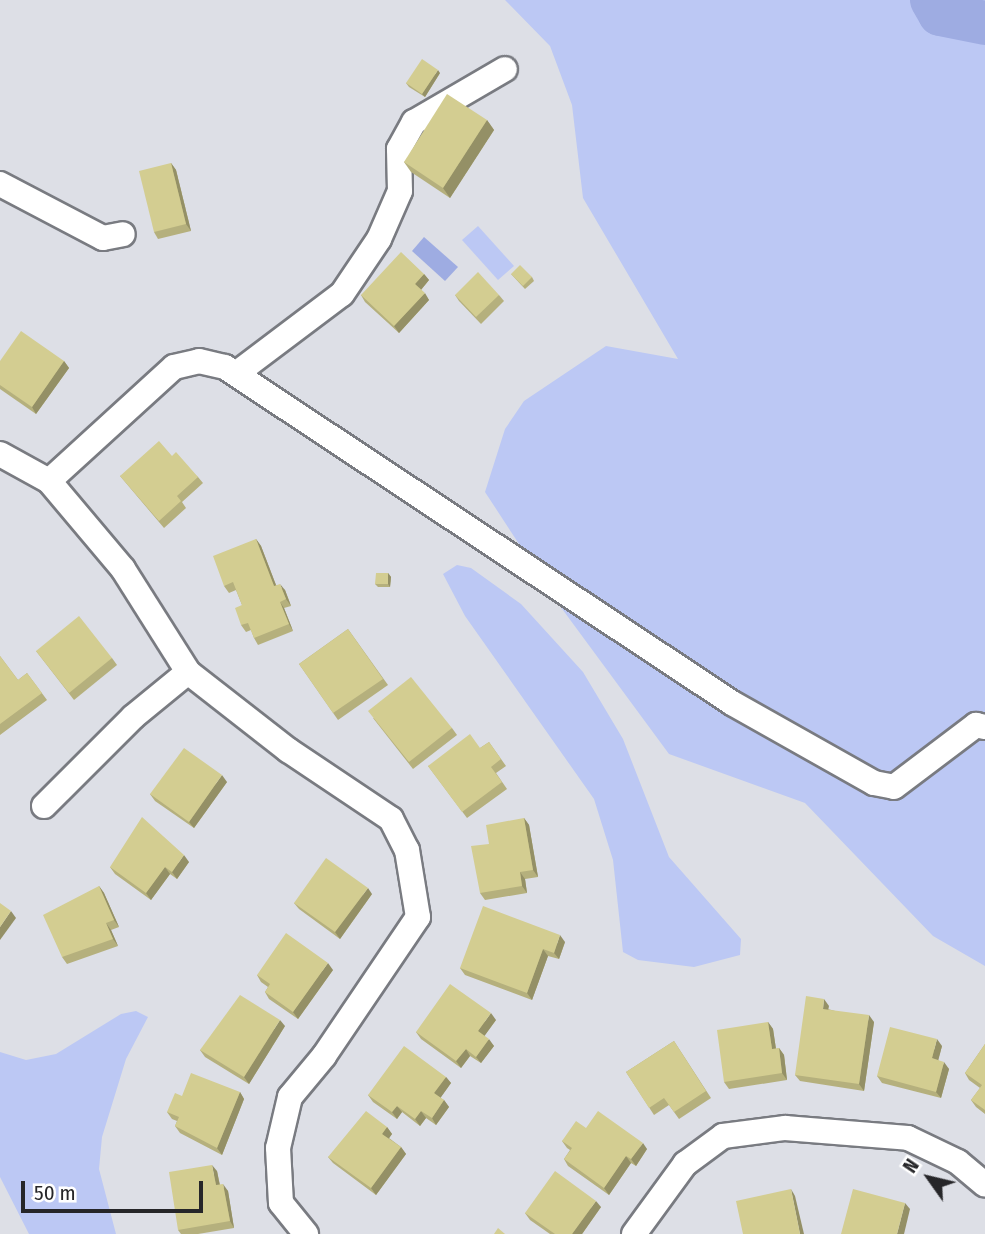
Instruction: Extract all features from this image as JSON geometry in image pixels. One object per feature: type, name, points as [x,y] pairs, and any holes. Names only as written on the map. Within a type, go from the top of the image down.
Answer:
[{"type":"street","points":[[237,373],[342,294],[379,239],[400,191],[399,149],[414,122],[505,69]]},
{"type":"street","points":[[0,184],[103,238],[123,234]]},
{"type":"street","points":[[49,481],[174,367],[199,361],[237,373],[732,704],[874,783],[894,788],[976,725],[985,727]]},
{"type":"street","points":[[0,454],[49,481],[123,569],[188,673],[288,750],[391,819],[407,850],[418,917],[324,1056],[290,1097],[278,1149],[281,1203],[306,1234]]},
{"type":"street","points":[[44,806],[133,717],[188,673]]},
{"type":"street","points":[[634,1234],[685,1164],[723,1136],[785,1128],[908,1138],[958,1162],[985,1185]]},
{"type":"shaded area","points":[[505,0],[985,0],[985,966],[933,936],[805,803],[669,754],[557,602],[485,492],[505,429],[524,401],[606,346],[678,359],[583,198],[572,105],[550,46]]},
{"type":"shaded area","points":[[478,226],[514,266],[498,280],[462,240]]},
{"type":"shaded area","points":[[424,237],[458,267],[445,281],[412,251]]},
{"type":"shaded area","points":[[457,565],[471,568],[521,604],[583,672],[623,739],[669,857],[741,939],[740,955],[694,967],[638,960],[623,952],[613,860],[594,799],[465,616],[443,574]]},
{"type":"shaded area","points":[[136,1011],[148,1017],[126,1059],[102,1137],[99,1169],[116,1234],[29,1234],[0,1177],[0,1052],[26,1060],[56,1054],[121,1014]]},
{"type":"building","points":[[422,59],[438,70],[422,94],[406,83]]},
{"type":"building","points":[[447,94],[487,120],[443,188],[404,162]]},
{"type":"building","points":[[171,163],[186,224],[154,232],[139,171]]},
{"type":"building","points":[[401,252],[424,274],[415,284],[425,293],[394,326],[361,295]]},
{"type":"building","points":[[520,265],[532,277],[523,286],[511,274]]},
{"type":"building","points":[[478,272],[499,295],[476,317],[455,295]]},
{"type":"building","points":[[21,331],[64,361],[32,407],[0,385],[0,361]]},
{"type":"building","points":[[159,441],[172,456],[176,452],[198,477],[177,496],[181,501],[159,521],[120,476]]},
{"type":"building","points":[[256,539],[274,586],[280,584],[286,599],[280,602],[289,624],[254,638],[248,623],[241,625],[235,608],[242,605],[233,582],[224,586],[213,556]]},
{"type":"building","points":[[376,573],[388,573],[388,584],[375,584]]},
{"type":"building","points":[[79,616],[112,658],[69,693],[36,651]]},
{"type":"building","points":[[348,629],[383,679],[333,713],[299,664]]},
{"type":"building","points":[[0,656],[18,680],[27,673],[42,693],[0,724]]},
{"type":"building","points":[[411,677],[452,728],[409,762],[368,711]]},
{"type":"building","points":[[470,734],[480,748],[489,742],[501,759],[491,767],[502,782],[462,812],[428,766]]},
{"type":"building","points":[[184,748],[222,775],[189,822],[150,794]]},
{"type":"building","points":[[142,817],[184,855],[172,872],[165,867],[146,893],[110,867]]},
{"type":"building","points":[[524,818],[533,870],[520,872],[522,886],[480,893],[471,846],[489,844],[486,825]]},
{"type":"building","points":[[326,858],[368,888],[335,932],[294,903]]},
{"type":"building","points":[[99,886],[114,920],[106,923],[113,939],[62,957],[43,915]]},
{"type":"building","points":[[0,903],[11,911],[0,927]]},
{"type":"building","points":[[483,906],[560,935],[554,953],[543,949],[527,993],[460,968]]},
{"type":"building","points":[[286,933],[328,963],[293,1012],[265,992],[270,984],[257,975]]},
{"type":"building","points":[[450,984],[491,1013],[478,1031],[489,1039],[476,1057],[466,1049],[456,1061],[416,1032]]},
{"type":"building","points":[[240,995],[280,1020],[244,1077],[200,1050]]},
{"type":"building","points":[[806,996],[824,999],[823,1009],[869,1015],[859,1084],[795,1075]]},
{"type":"building","points":[[768,1022],[772,1049],[779,1048],[782,1073],[724,1082],[717,1030]]},
{"type":"building","points":[[890,1027],[937,1039],[932,1058],[944,1062],[936,1092],[877,1076]]},
{"type":"building","points":[[674,1041],[706,1091],[674,1112],[664,1098],[649,1108],[626,1072]]},
{"type":"building","points":[[985,1044],[985,1110],[971,1100],[982,1085],[965,1073]]},
{"type":"building","points":[[404,1046],[446,1077],[434,1093],[444,1100],[432,1118],[421,1111],[415,1119],[397,1106],[392,1112],[368,1095]]},
{"type":"building","points":[[191,1073],[240,1092],[217,1148],[175,1126],[179,1117],[167,1112],[175,1093],[182,1096]]},
{"type":"building","points":[[366,1111],[387,1127],[382,1134],[401,1147],[371,1188],[328,1157]]},
{"type":"building","points":[[598,1111],[643,1143],[631,1159],[626,1156],[604,1188],[564,1159],[572,1148],[562,1141],[576,1121],[586,1128]]},
{"type":"building","points":[[212,1165],[216,1185],[223,1184],[230,1221],[178,1230],[169,1172]]},
{"type":"building","points":[[555,1171],[596,1201],[572,1234],[555,1234],[525,1213]]},
{"type":"building","points":[[791,1189],[800,1234],[743,1234],[736,1201]]},
{"type":"building","points":[[853,1189],[905,1203],[897,1234],[841,1234]]},
{"type":"building","points":[[498,1228],[505,1234],[494,1234]]},
{"type":"waterway","points":[[932,0],[940,14],[985,23]]}]
